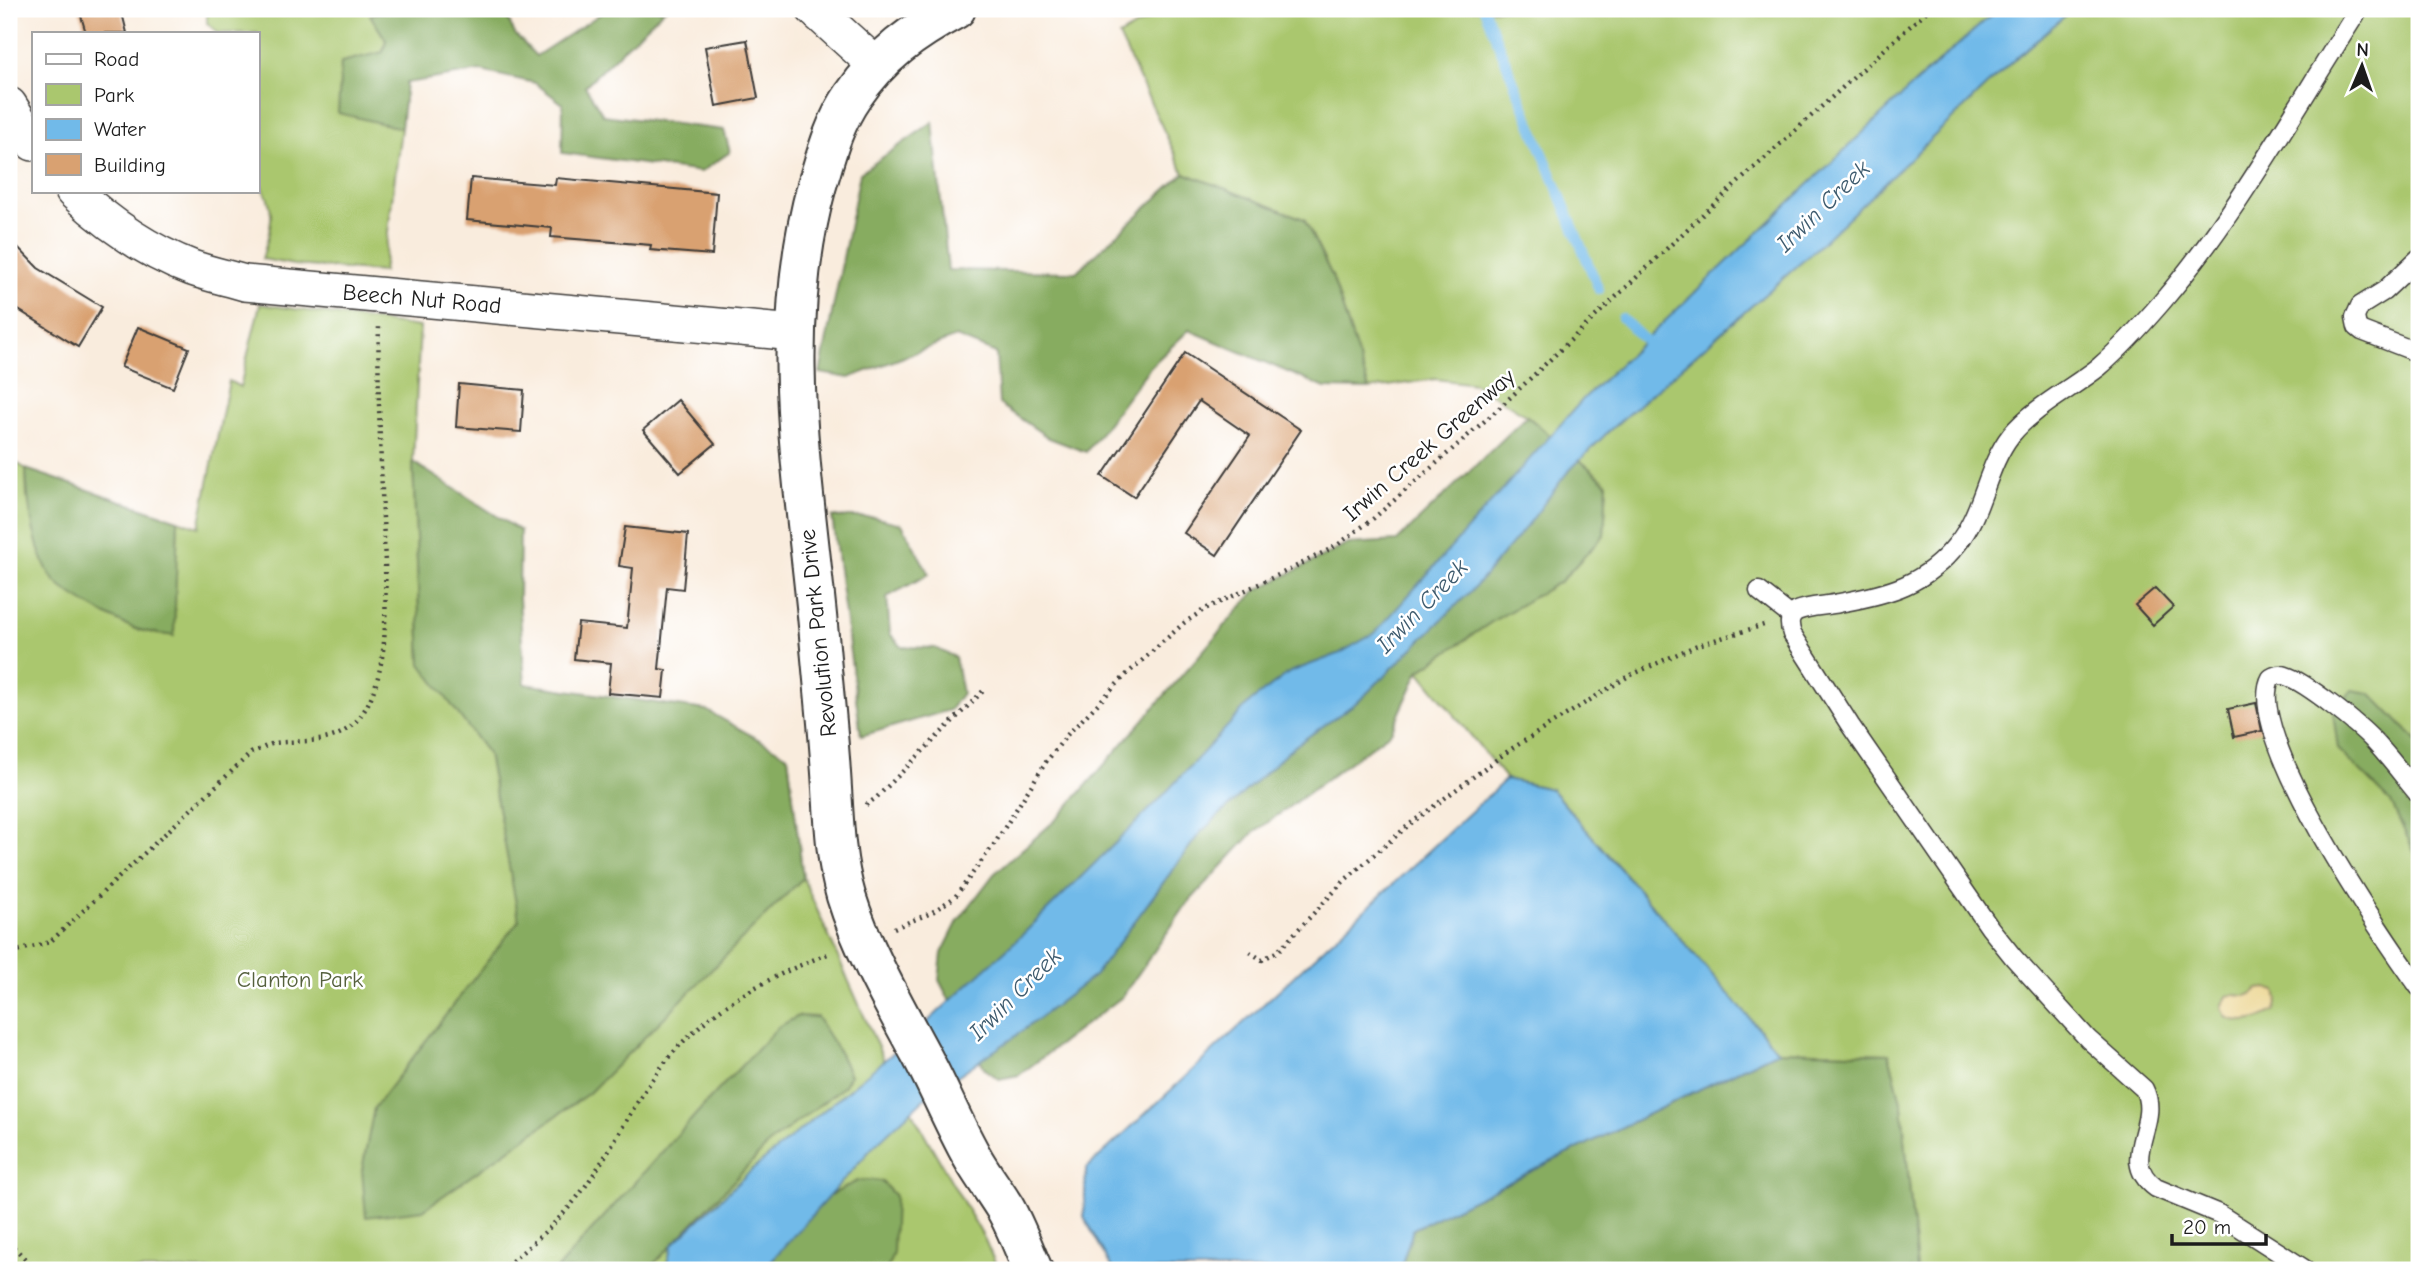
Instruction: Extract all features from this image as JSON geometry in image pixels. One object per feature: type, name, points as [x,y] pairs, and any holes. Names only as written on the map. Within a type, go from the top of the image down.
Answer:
[{"type":"street","points":[[814,9],[877,66]]},
{"type":"street","name":"Revolution Park Drive","points":[[956,9],[919,29],[877,66],[852,97],[827,149],[808,223],[795,333],[794,380],[798,446],[815,597],[835,845],[846,896],[897,1010],[974,1160],[1007,1211],[1033,1270]]},
{"type":"street","points":[[9,104],[32,141]]},
{"type":"street","name":"Beech Nut Road","points":[[75,192],[99,215],[143,246],[193,268],[245,283],[795,333]]},
{"type":"lane","points":[[2306,1270],[2219,1214],[2147,1182],[2139,1158],[2149,1112],[2148,1096],[2144,1089],[2088,1040],[1990,929],[1850,725],[1792,634],[1789,621],[1799,610],[1854,601],[1900,589],[1914,583],[1940,564],[1964,536],[2002,451],[2019,425],[2099,366],[2161,303],[2228,215],[2359,9]]},
{"type":"lane","points":[[2419,258],[2384,291],[2360,306],[2355,317],[2357,327],[2361,331],[2419,354]]},
{"type":"lane","points":[[1759,592],[1791,616]]},
{"type":"lane","points":[[2419,795],[2373,739],[2356,725],[2290,677],[2282,675],[2271,678],[2267,702],[2282,758],[2344,877],[2419,987]]},
{"type":"path","name":"Irwin Creek Greenway","points":[[890,929],[942,907],[955,897],[1033,781],[1067,736],[1117,684],[1184,622],[1205,609],[1336,545],[1383,511],[1496,411],[1691,225],[1929,9]]},
{"type":"path","points":[[9,960],[18,951],[50,942],[251,753],[273,744],[327,739],[344,732],[368,704],[377,678],[383,643],[384,612],[377,372],[379,315]]},
{"type":"path","points":[[1250,952],[1262,960],[1268,958],[1345,880],[1410,824],[1508,751],[1627,677],[1695,646],[1791,616]]},
{"type":"path","points":[[863,807],[895,780],[983,691]]},
{"type":"path","points":[[501,1270],[543,1234],[579,1195],[653,1076],[688,1037],[708,1019],[764,982],[837,950]]},
{"type":"path","points":[[9,1242],[36,1270]]},
{"type":"green space","points":[[207,9],[394,9],[371,15],[386,40],[383,53],[338,112],[401,128],[383,272],[294,265],[262,259],[271,209],[259,182],[259,32],[217,32],[207,23]]},
{"type":"green space","points":[[394,9],[503,9],[515,34],[536,56],[608,9],[665,9],[585,86],[603,115],[724,130],[730,152],[701,172],[562,153],[563,104],[535,83],[481,71],[406,83],[401,128],[338,113],[341,62],[383,52],[386,40],[370,15]]},
{"type":"green space","points":[[1167,9],[2419,9],[2419,1270],[1917,1270],[1902,1106],[1889,1054],[1778,1051],[1551,789],[1506,779],[1419,671],[1493,621],[1561,581],[1604,535],[1607,483],[1527,416],[1475,384],[1435,379],[1369,389],[1332,276],[1304,219],[1184,173],[1119,36]]},
{"type":"green space","points":[[933,122],[948,270],[1076,272],[1184,173],[1304,219],[1332,276],[1369,389],[1325,388],[1189,330],[1150,367],[1086,452],[1049,438],[999,404],[996,353],[956,337],[849,378],[820,373],[860,173]]},
{"type":"green space","name":"Clanton Park","points":[[260,304],[420,327],[413,462],[421,664],[788,756],[803,878],[888,1070],[985,1240],[998,1270],[9,1270],[9,458],[26,469],[27,498],[177,548],[178,520],[199,527],[229,381],[240,387]]},
{"type":"green space","points":[[1527,416],[1607,483],[1604,535],[1561,581],[1493,621],[1419,671],[1391,732],[1252,834],[1187,904],[1122,997],[1019,1075],[999,1079],[985,1069],[939,980],[942,953],[958,921],[994,874],[1059,817],[1255,591],[1348,544],[1397,541]]},
{"type":"green space","points":[[413,462],[520,531],[519,598],[525,684],[706,710],[788,756],[803,878],[589,1093],[423,1210],[366,1217],[362,1170],[374,1108],[519,920],[488,754],[421,664]]},
{"type":"green space","points":[[26,469],[178,520],[174,636],[141,631],[123,624],[78,598],[53,579],[36,541]]},
{"type":"green space","points":[[832,517],[873,517],[902,524],[929,574],[887,597],[890,634],[902,647],[935,648],[955,657],[962,693],[950,710],[861,736]]},
{"type":"green space","points":[[2352,690],[2370,693],[2419,743],[2419,885],[2418,860],[2391,802],[2338,749],[2333,713]]},
{"type":"green space","points":[[798,1016],[817,1017],[850,1075],[843,1087],[772,1141],[648,1270],[556,1270],[778,1027]]},
{"type":"green space","points":[[1778,1051],[1889,1054],[1902,1106],[1917,1270],[1400,1270],[1413,1229]]},
{"type":"green space","points":[[857,1181],[882,1182],[895,1196],[893,1253],[887,1270],[737,1270],[774,1226]]},
{"type":"sand","points":[[2258,989],[2276,991],[2278,999],[2275,1010],[2251,1020],[2238,1021],[2226,1017],[2222,1007],[2227,996],[2246,996]]},
{"type":"water","name":"Irwin Creek","points":[[1998,9],[2073,9],[2018,56],[1804,260],[1610,430],[1566,474],[1531,521],[1476,586],[1360,700],[1292,748],[1200,833],[1095,975],[1013,1038],[925,1098],[873,1147],[763,1270],[665,1270],[672,1245],[746,1175],[900,1047],[1023,934],[1157,802],[1250,702],[1290,672],[1338,654],[1375,633],[1584,398],[1915,83]]},
{"type":"water","points":[[1506,779],[1551,789],[1778,1051],[1413,1229],[1400,1270],[1113,1270],[1084,1217],[1086,1169]]},
{"type":"building","points":[[79,9],[121,9],[127,32],[86,32]]},
{"type":"building","points":[[747,40],[758,98],[716,106],[705,47]]},
{"type":"building","points":[[471,178],[555,185],[556,178],[717,193],[712,255],[650,250],[651,245],[551,237],[552,228],[467,220]]},
{"type":"building","points":[[9,238],[38,268],[102,307],[78,347],[9,304]]},
{"type":"building","points":[[138,327],[189,348],[173,388],[121,367]]},
{"type":"building","points":[[1185,353],[1301,430],[1217,555],[1184,533],[1250,436],[1199,401],[1134,497],[1102,476]]},
{"type":"building","points":[[459,384],[524,390],[521,432],[456,427]]},
{"type":"building","points":[[678,400],[715,444],[680,473],[643,430]]},
{"type":"building","points":[[625,527],[688,534],[683,589],[667,587],[659,669],[666,670],[663,698],[608,693],[611,663],[574,659],[578,623],[627,628],[633,568],[619,566]]},
{"type":"building","points":[[2155,588],[2173,607],[2153,625],[2135,605]]},
{"type":"building","points":[[2256,703],[2262,731],[2234,737],[2228,709]]},
{"type":"waterway","points":[[1484,9],[1599,290]]},
{"type":"waterway","points":[[1622,318],[1654,349]]}]
